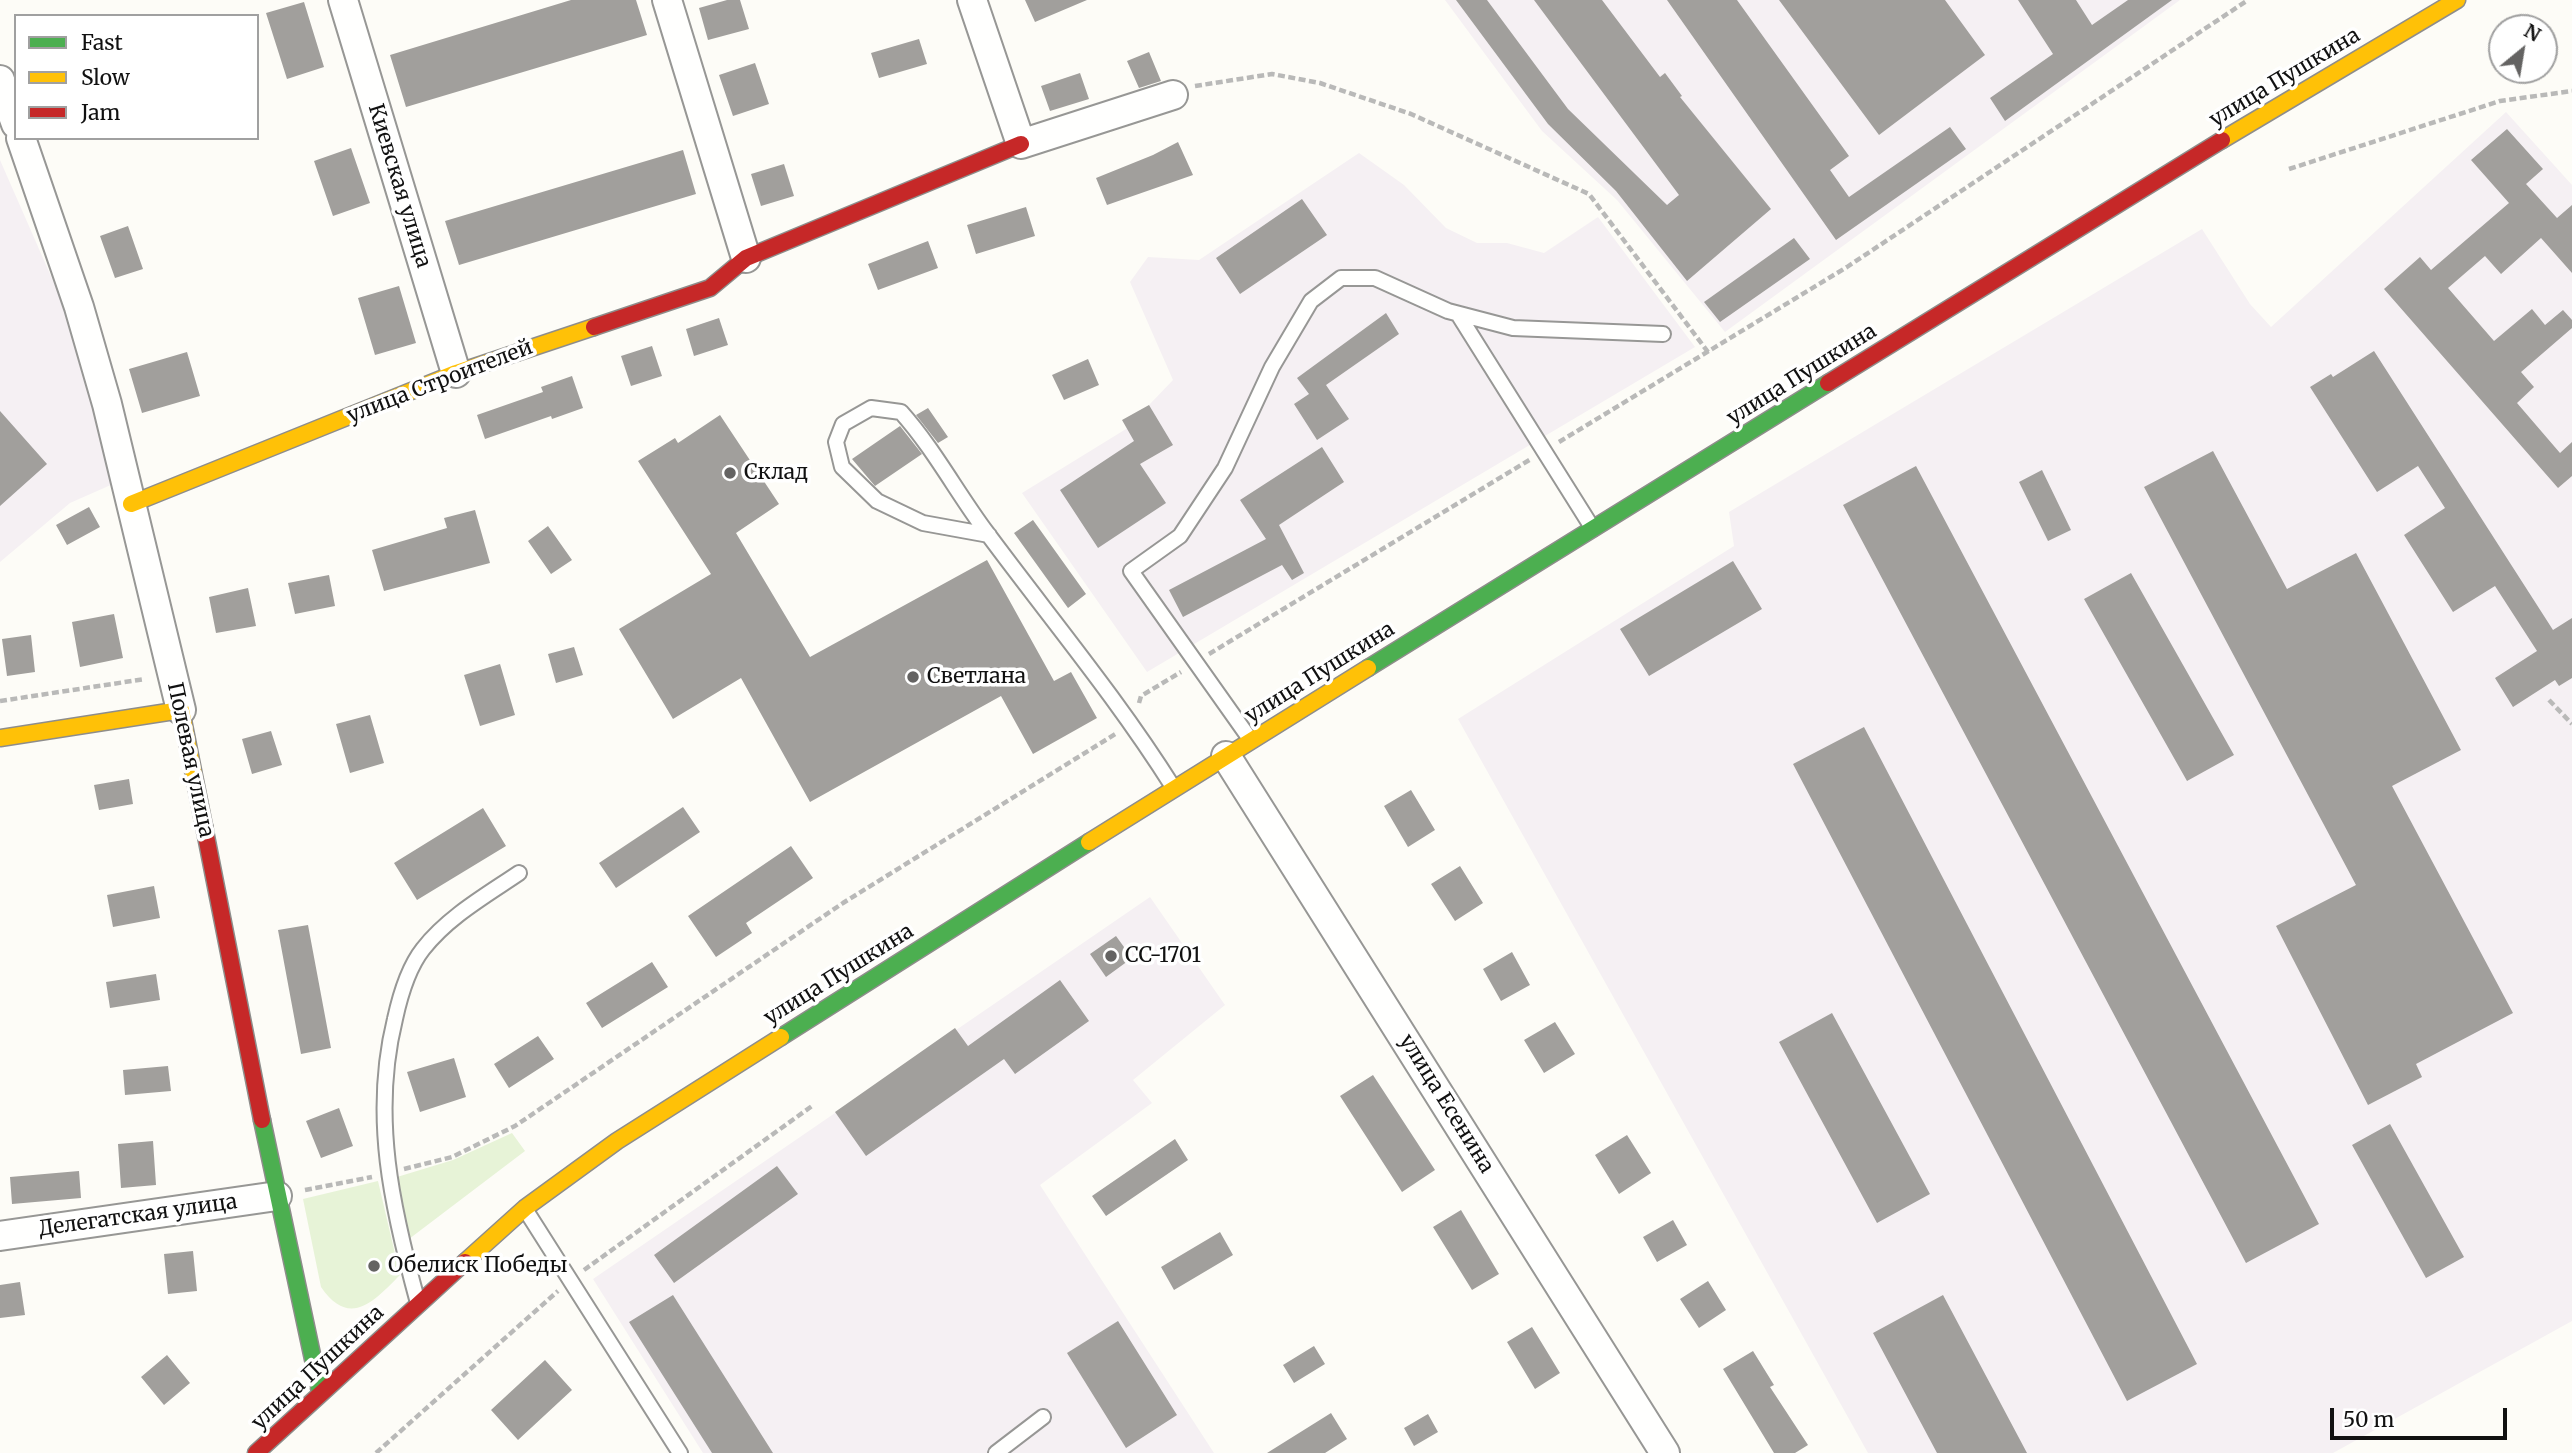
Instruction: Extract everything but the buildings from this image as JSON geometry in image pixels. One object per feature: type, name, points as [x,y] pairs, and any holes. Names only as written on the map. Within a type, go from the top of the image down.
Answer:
[{"type":"main road","name":"улица Пушкина","points":[[256,1453],[525,1208],[617,1140],[1174,788],[2259,117],[2457,0]]},
{"type":"main road","name":"улица Строителей","points":[[131,504],[456,373],[710,288],[746,258],[1021,144]]},
{"type":"main road","points":[[0,738],[181,710]]},
{"type":"main road","name":"Полевая улица","points":[[181,710],[277,1196],[320,1392]]},
{"type":"street","name":"Киевская улица","points":[[342,0],[456,373]]},
{"type":"street","points":[[667,0],[746,258]]},
{"type":"street","points":[[972,0],[1021,144]]},
{"type":"street","points":[[0,80],[14,118]]},
{"type":"street","name":"улица Строителей","points":[[1021,144],[1173,95]]},
{"type":"street","name":"Полевая улица","points":[[22,140],[79,307],[181,710]]},
{"type":"street","name":"улица Есенина","points":[[1226,756],[1665,1453]]},
{"type":"street","name":"Делегатская улица","points":[[0,1236],[277,1196]]},
{"type":"lane","points":[[1251,741],[1131,571],[1180,536],[1225,468],[1272,368],[1311,301],[1341,278],[1375,278],[1458,314],[1513,328],[1662,334]]},
{"type":"lane","points":[[1458,314],[1593,529]]},
{"type":"lane","points":[[989,535],[923,523],[877,501],[842,467],[836,442],[843,424],[872,408],[901,412],[926,440],[989,535],[1133,723],[1174,788]]},
{"type":"lane","points":[[418,1304],[397,1226],[387,1174],[383,1124],[384,1084],[401,996],[421,951],[449,921],[519,873]]},
{"type":"lane","points":[[525,1208],[680,1453]]},
{"type":"lane","points":[[996,1453],[1043,1417]]},
{"type":"path","points":[[277,1196],[387,1174],[452,1157],[515,1126],[843,903],[1133,723],[1141,696],[1847,267],[2248,0]]},
{"type":"path","points":[[1173,95],[1198,85],[1272,74],[1320,83],[1410,114],[1590,194],[1708,352]]},
{"type":"path","points":[[2289,169],[2500,101],[2572,91]]},
{"type":"path","points":[[0,701],[145,679]]},
{"type":"path","points":[[2549,700],[2572,724]]},
{"type":"shaded area","points":[[1445,0],[2180,0],[1725,332],[1617,200],[1542,131]]},
{"type":"shaded area","points":[[2506,112],[2572,185],[2572,1321],[2333,1453],[1868,1453],[1458,719],[1734,546],[1729,512],[2202,229],[2250,304],[2271,327]]},
{"type":"shaded area","points":[[1359,153],[1404,185],[1446,228],[1477,243],[1507,243],[1544,253],[1598,217],[1695,347],[1147,672],[1022,493],[1126,429],[1173,380],[1130,282],[1148,257],[1199,260]]},
{"type":"shaded area","points":[[0,160],[64,306],[113,484],[70,503],[0,562]]},
{"type":"shaded area","points":[[1150,897],[1225,1005],[1133,1080],[1152,1103],[1040,1185],[1214,1453],[703,1453],[593,1279]]},
{"type":"green space","points":[[512,1133],[525,1151],[409,1239],[397,1177],[453,1160]]},
{"type":"green space","points":[[378,1181],[400,1275],[381,1294],[352,1309],[332,1300],[321,1287],[303,1199]]},
{"type":"traffic: fast","points":[[1368,668],[1828,383]]},
{"type":"traffic: fast","points":[[781,1037],[1089,842]]},
{"type":"traffic: fast","points":[[262,1120],[320,1392]]},
{"type":"traffic: slow","points":[[2222,140],[2457,0]]},
{"type":"traffic: slow","points":[[131,504],[456,373],[594,327]]},
{"type":"traffic: slow","points":[[1089,842],[1368,668]]},
{"type":"traffic: slow","points":[[0,738],[181,710],[204,826]]},
{"type":"traffic: slow","points":[[465,1262],[525,1208],[617,1141],[781,1037]]},
{"type":"traffic: jam","points":[[1828,383],[2222,140]]},
{"type":"traffic: jam","points":[[594,327],[710,288],[746,258],[1021,144]]},
{"type":"traffic: jam","points":[[204,826],[262,1120]]},
{"type":"traffic: jam","points":[[256,1453],[465,1262]]},
{"type":"place","name":"Склад","points":[[730,473]]},
{"type":"place","name":"Светлана","points":[[913,677]]},
{"type":"place","name":"СС-1701","points":[[1111,956]]},
{"type":"place","name":"Обелиск Победы","points":[[374,1266]]}]
